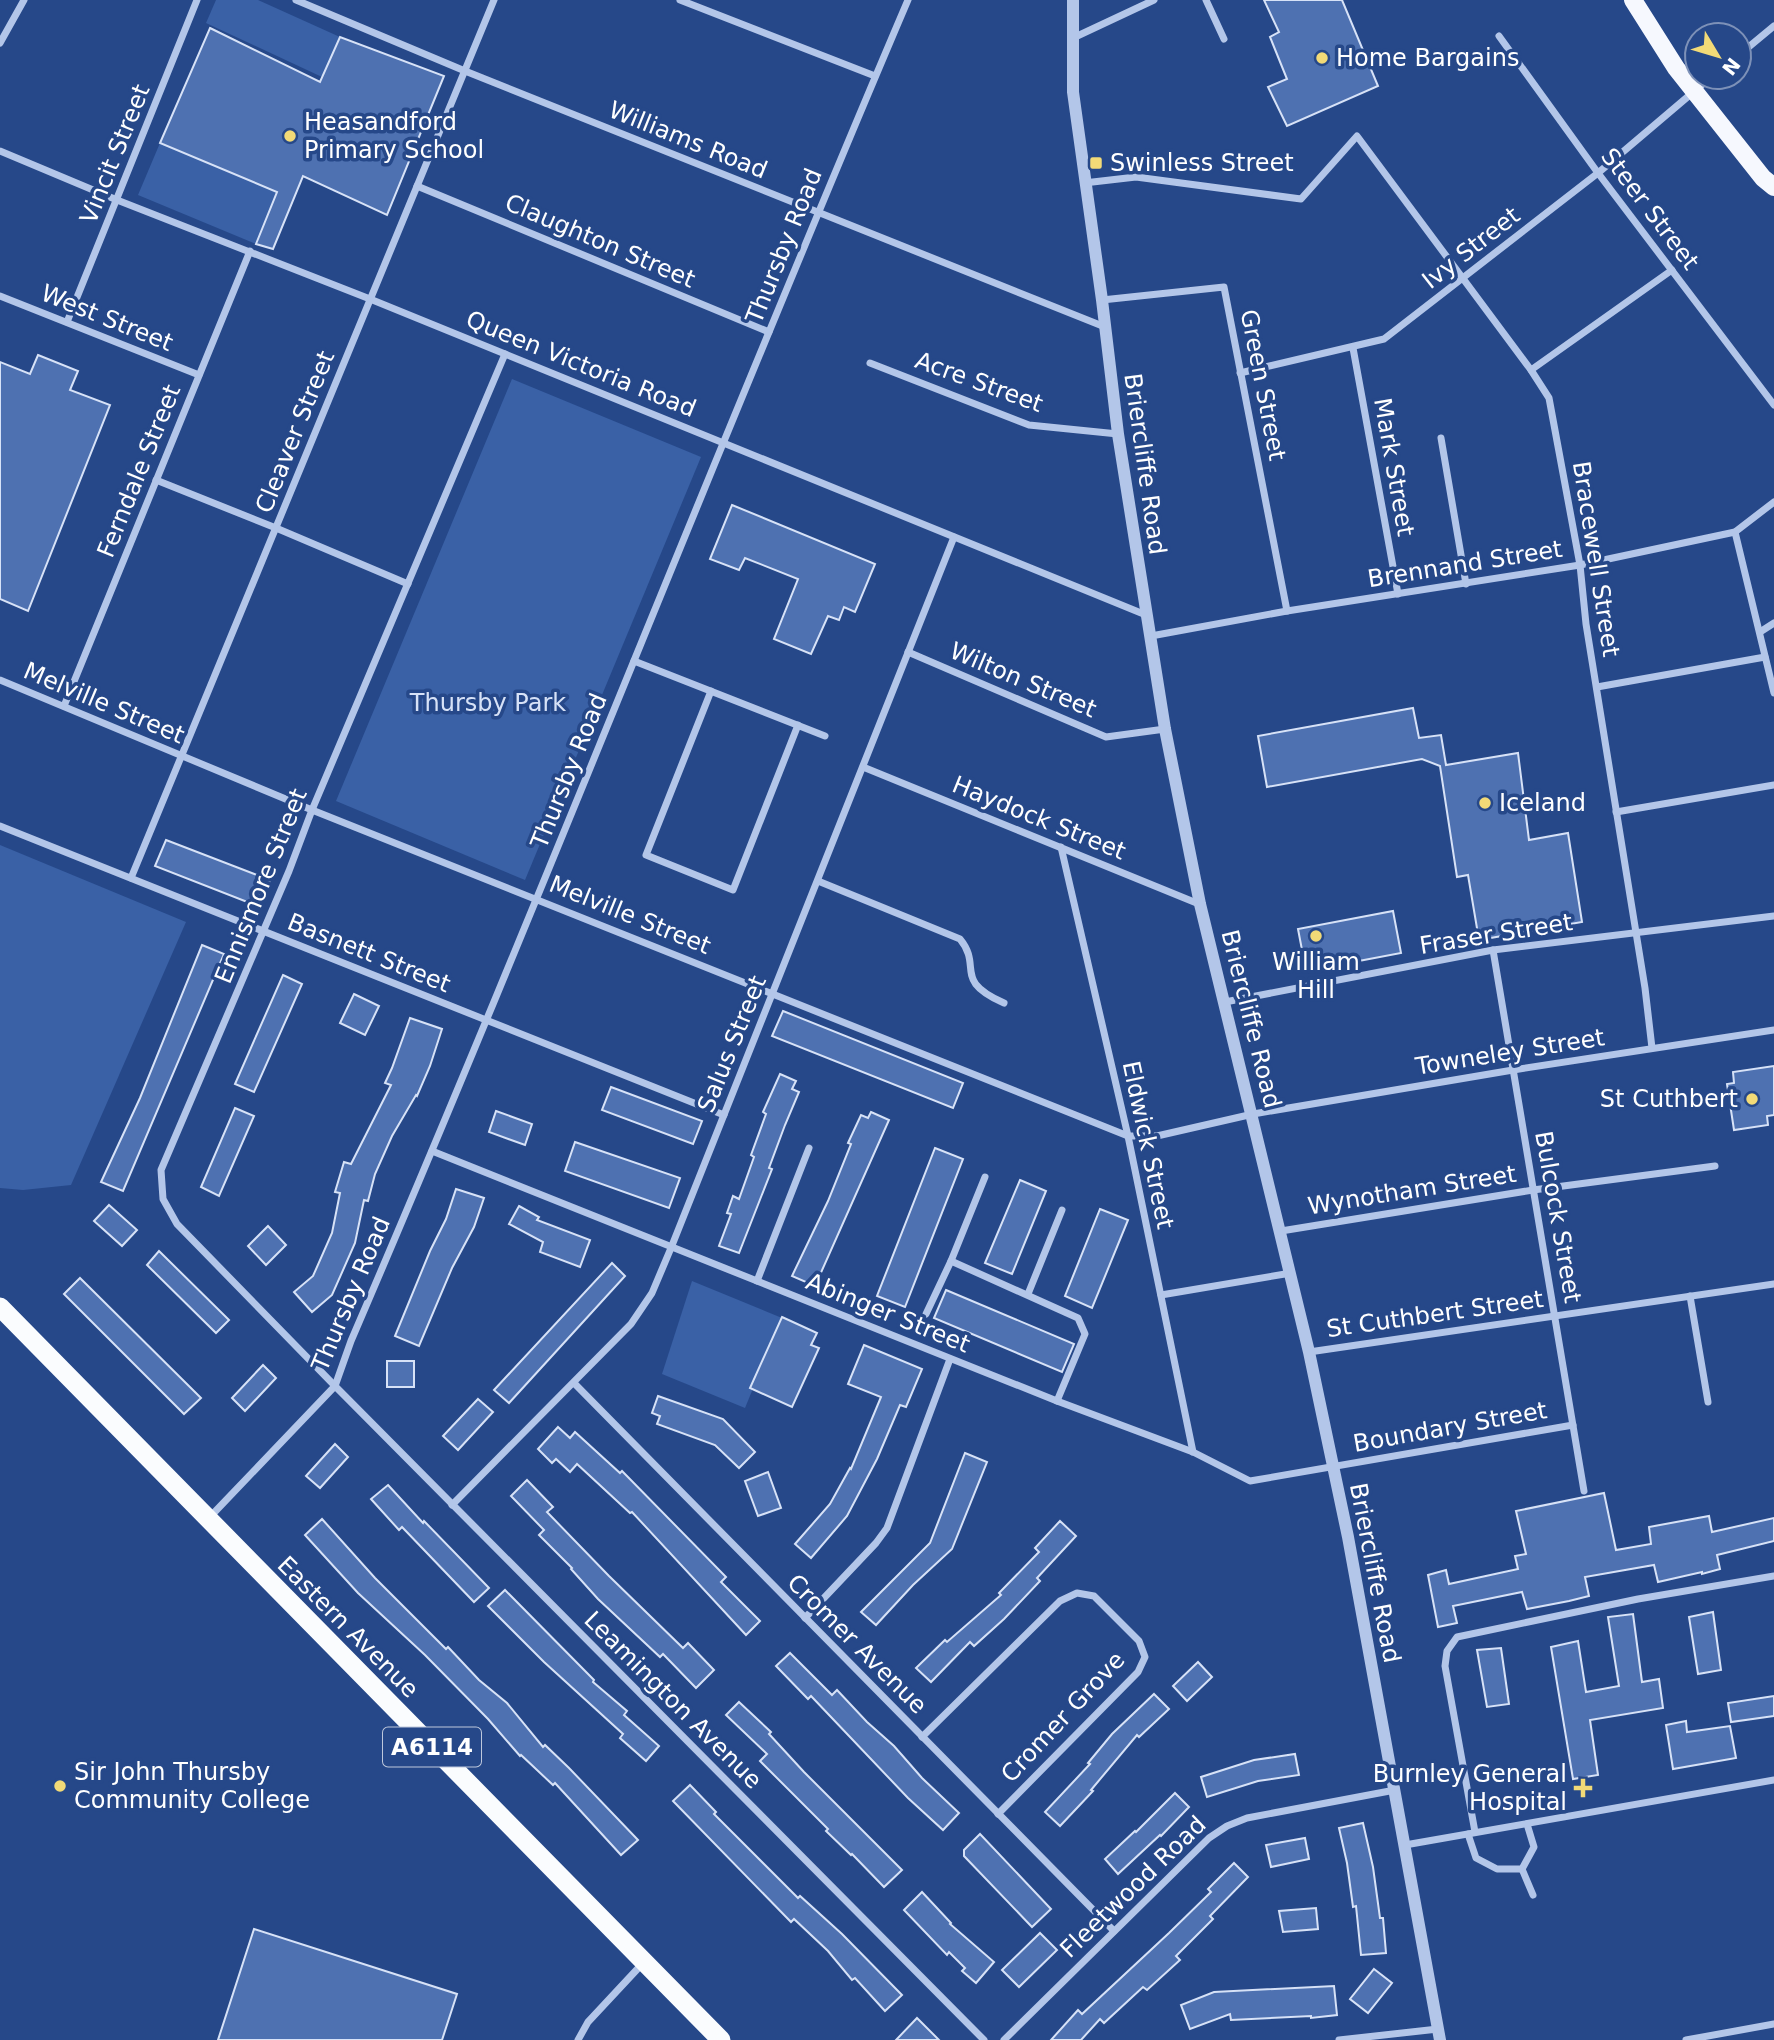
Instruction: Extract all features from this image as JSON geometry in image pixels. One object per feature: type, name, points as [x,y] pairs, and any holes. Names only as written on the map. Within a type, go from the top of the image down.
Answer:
[{"type":"highway","name":"Eastern Avenue","points":[[0,1307],[721,2040]]},
{"type":"main road","points":[[1633,0],[1683,77]]},
{"type":"main road","points":[[1694,91],[1774,187]]},
{"type":"street","points":[[0,43],[24,0]]},
{"type":"street","name":"Vincit Street","points":[[67,322],[197,0]]},
{"type":"street","name":"Williams Road","points":[[296,0],[465,71],[1105,327]]},
{"type":"street","name":"Cleaver Street","points":[[131,878],[494,0]]},
{"type":"street","points":[[680,0],[875,76]]},
{"type":"street","name":"Thursby Road","points":[[208,1519],[335,1387],[351,1341],[538,900],[723,443],[908,0]]},
{"type":"street","name":"Briercliffe Road","points":[[1073,0],[1073,92],[1084,183],[1118,433],[1165,729],[1200,904],[1310,1352],[1395,1790],[1439,2035]]},
{"type":"street","points":[[1073,38],[1154,0]]},
{"type":"street","points":[[1206,0],[1224,39]]},
{"type":"street","points":[[1753,43],[1774,26]]},
{"type":"street","name":"Steer Street","points":[[1499,36],[1598,173],[1774,405]]},
{"type":"street","name":"Ivy Street","points":[[1240,373],[1384,339],[1598,173],[1694,91]]},
{"type":"street","name":"Bracewell Street","points":[[1084,183],[1136,177],[1301,200],[1357,136],[1531,370],[1549,398],[1580,565],[1586,624],[1645,988],[1652,1048]]},
{"type":"street","name":"Queen Victoria Road","points":[[0,151],[1147,615]]},
{"type":"street","name":"Claughton Street","points":[[417,186],[769,332]]},
{"type":"street","name":"Ferndale Street","points":[[65,706],[250,251]]},
{"type":"street","points":[[1531,370],[1672,270]]},
{"type":"street","name":"Green Street","points":[[1102,300],[1224,287],[1287,611]]},
{"type":"street","name":"West Street","points":[[0,296],[199,375]]},
{"type":"street","name":"Mark Street","points":[[1353,348],[1398,594]]},
{"type":"street","name":"Ennismore Street","points":[[335,1387],[177,1224],[163,1199],[161,1170],[505,354]]},
{"type":"street","name":"Acre Street","points":[[870,363],[1029,425],[1118,433]]},
{"type":"street","points":[[1441,438],[1466,584]]},
{"type":"street","points":[[156,480],[408,584]]},
{"type":"street","name":"Brennand Street","points":[[1151,636],[1287,611],[1580,565],[1735,532],[1774,502]]},
{"type":"street","points":[[1735,532],[1774,692]]},
{"type":"street","name":"Salus Street","points":[[452,1505],[631,1324],[652,1293],[954,537]]},
{"type":"street","points":[[1760,632],[1774,623]]},
{"type":"street","name":"Wilton Street","points":[[908,652],[1106,737],[1165,729]]},
{"type":"street","points":[[1597,687],[1766,657]]},
{"type":"street","points":[[634,661],[825,736]]},
{"type":"street","name":"Melville Street","points":[[0,680],[312,810],[1128,1136],[1157,1136],[1253,1114]]},
{"type":"street","points":[[711,691],[646,855],[733,890],[798,725]]},
{"type":"street","name":"Haydock Street","points":[[863,767],[1200,904]]},
{"type":"street","points":[[1616,812],[1774,785]]},
{"type":"street","name":"Basnett Street","points":[[0,826],[724,1115]]},
{"type":"street","name":"Eldwick Street","points":[[1061,847],[1128,1136],[1193,1452]]},
{"type":"street","points":[[818,881],[956,937],[965,947],[971,978],[987,996],[1004,1003]]},
{"type":"street","name":"Fraser Street","points":[[1225,1002],[1493,950],[1774,916]]},
{"type":"street","name":"Bulcock Street","points":[[1493,950],[1584,1491]]},
{"type":"street","name":"Towneley Street","points":[[1253,1114],[1774,1030]]},
{"type":"street","points":[[757,1281],[809,1148]]},
{"type":"street","name":"Abinger Street","points":[[432,1152],[950,1359],[1193,1452],[1250,1481],[1333,1466]]},
{"type":"street","name":"Wynotham Street","points":[[1281,1231],[1533,1190],[1715,1166]]},
{"type":"street","points":[[926,1314],[985,1177]]},
{"type":"street","points":[[1028,1294],[1062,1210]]},
{"type":"street","points":[[951,1261],[1078,1318],[1085,1334],[1057,1401]]},
{"type":"street","points":[[1161,1295],[1291,1273]]},
{"type":"street","name":"St Cuthbert Street","points":[[1310,1352],[1774,1284]]},
{"type":"street","points":[[1690,1296],[1708,1402]]},
{"type":"street","points":[[806,1618],[887,1528],[950,1359]]},
{"type":"street","name":"Cromer Avenue","points":[[574,1383],[1114,1931]]},
{"type":"street","name":"Leamington Avenue","points":[[335,1387],[984,2040]]},
{"type":"street","name":"Boundary Street","points":[[1333,1466],[1573,1425]]},
{"type":"street","points":[[1522,1869],[1497,1869],[1476,1858],[1445,1666],[1447,1651],[1457,1637],[1637,1599],[1774,1576]]},
{"type":"street","name":"Cromer Grove","points":[[922,1737],[1060,1601],[1077,1593],[1094,1596],[1139,1641],[1145,1657],[1139,1672],[998,1814]]},
{"type":"street","points":[[1405,1845],[1774,1780]]},
{"type":"street","name":"Fleetwood Road","points":[[1004,2040],[1209,1838],[1227,1826],[1247,1818],[1395,1790]]},
{"type":"street","points":[[1522,1869],[1534,1847],[1527,1824]]},
{"type":"street","points":[[1522,1869],[1533,1895]]},
{"type":"street","points":[[578,2040],[588,2022],[644,1962]]},
{"type":"street","points":[[1686,2040],[1774,2024]]},
{"type":"street","points":[[1339,2040],[1439,2035]]},
{"type":"green space","points":[[216,0],[258,0],[340,37],[322,77],[206,23]]},
{"type":"green space","points":[[160,143],[277,192],[256,244],[138,195]]},
{"type":"green space","name":"Thursby Park","points":[[512,379],[701,457],[525,880],[336,801]]},
{"type":"green space","points":[[0,845],[186,922],[71,1185],[23,1190],[0,1188]]},
{"type":"green space","points":[[692,1281],[782,1318],[745,1408],[662,1374]]},
{"type":"building","name":"Home Bargains","points":[[1264,0],[1342,0],[1378,86],[1287,126],[1268,87],[1287,79],[1270,37],[1279,32]]},
{"type":"building","points":[[210,28],[320,82],[340,37],[444,76],[387,215],[303,176],[273,249],[256,244],[277,192],[160,143]]},
{"type":"building","points":[[38,355],[78,371],[70,390],[110,405],[28,611],[0,599],[0,362],[30,374]]},
{"type":"building","points":[[732,505],[875,564],[855,612],[844,607],[839,620],[828,616],[811,654],[774,639],[798,579],[745,558],[739,570],[710,559]]},
{"type":"building","points":[[1413,708],[1419,738],[1441,735],[1446,765],[1518,753],[1529,840],[1568,833],[1582,922],[1479,940],[1468,875],[1457,877],[1440,766],[1422,759],[1267,787],[1258,736]]},
{"type":"building","points":[[166,840],[270,880],[260,907],[155,866]]},
{"type":"building","points":[[1393,911],[1401,953],[1306,971],[1298,929]]},
{"type":"building","points":[[202,945],[224,954],[123,1191],[101,1182],[140,1098]]},
{"type":"building","points":[[283,975],[302,984],[254,1092],[235,1084]]},
{"type":"building","points":[[354,994],[379,1006],[365,1035],[340,1023]]},
{"type":"building","points":[[783,1011],[963,1083],[953,1108],[772,1036]]},
{"type":"building","points":[[410,1018],[442,1029],[430,1066],[375,1174],[368,1201],[364,1200],[355,1243],[332,1295],[312,1312],[294,1292],[313,1276],[332,1233],[340,1193],[335,1192],[344,1162],[351,1164],[391,1085],[385,1083]]},
{"type":"building","name":"St Cuthbert","points":[[1774,1066],[1774,1115],[1767,1116],[1768,1125],[1734,1130],[1727,1084],[1734,1083],[1733,1072]]},
{"type":"building","points":[[780,1074],[796,1081],[792,1089],[799,1092],[739,1253],[719,1246],[731,1214],[727,1213],[733,1196],[739,1199],[766,1114],[763,1112]]},
{"type":"building","points":[[611,1087],[702,1121],[693,1144],[602,1110]]},
{"type":"building","points":[[235,1108],[254,1116],[219,1196],[201,1187]]},
{"type":"building","points":[[496,1111],[532,1124],[525,1145],[489,1132]]},
{"type":"building","points":[[871,1112],[889,1120],[815,1286],[792,1276],[828,1201],[851,1144],[848,1143],[861,1115],[868,1118]]},
{"type":"building","points":[[575,1142],[680,1178],[669,1208],[565,1171]]},
{"type":"building","points":[[935,1148],[963,1159],[905,1307],[877,1296]]},
{"type":"building","points":[[1020,1180],[1046,1191],[1012,1274],[985,1263]]},
{"type":"building","points":[[456,1189],[484,1198],[474,1227],[452,1268],[419,1346],[395,1336],[446,1219]]},
{"type":"building","points":[[109,1205],[137,1230],[122,1246],[94,1221]]},
{"type":"building","points":[[519,1206],[539,1217],[537,1220],[590,1240],[580,1267],[540,1252],[543,1242],[509,1224]]},
{"type":"building","points":[[1100,1209],[1128,1220],[1092,1308],[1065,1296]]},
{"type":"building","points":[[268,1226],[286,1245],[266,1265],[248,1246]]},
{"type":"building","points":[[159,1251],[229,1320],[216,1333],[147,1265]]},
{"type":"building","points":[[612,1263],[625,1276],[509,1403],[494,1390]]},
{"type":"building","points":[[80,1278],[201,1398],[184,1414],[64,1294]]},
{"type":"building","points":[[946,1290],[1074,1344],[1062,1372],[934,1318]]},
{"type":"building","points":[[782,1317],[817,1333],[811,1345],[819,1348],[792,1407],[750,1388]]},
{"type":"building","points":[[864,1345],[922,1369],[906,1407],[900,1405],[877,1459],[847,1516],[811,1558],[795,1544],[830,1504],[851,1469],[881,1397],[848,1384]]},
{"type":"building","points":[[387,1361],[414,1361],[414,1387],[387,1387]]},
{"type":"building","points":[[263,1365],[276,1378],[245,1411],[232,1398]]},
{"type":"building","points":[[658,1396],[723,1419],[755,1452],[739,1468],[715,1445],[657,1424],[660,1416],[652,1413]]},
{"type":"building","points":[[478,1399],[493,1412],[458,1450],[443,1436]]},
{"type":"building","points":[[558,1427],[570,1438],[575,1432],[620,1473],[622,1471],[726,1577],[721,1582],[760,1621],[746,1635],[632,1512],[577,1464],[570,1472],[556,1459],[552,1463],[538,1449]]},
{"type":"building","points":[[335,1444],[348,1457],[320,1488],[306,1476]]},
{"type":"building","points":[[965,1453],[987,1462],[952,1549],[913,1585],[876,1625],[861,1612],[930,1543]]},
{"type":"building","points":[[768,1472],[781,1508],[758,1516],[745,1481]]},
{"type":"building","points":[[527,1480],[553,1507],[547,1512],[609,1576],[683,1648],[688,1643],[714,1670],[696,1688],[663,1654],[660,1657],[598,1599],[539,1535],[544,1530],[511,1496]]},
{"type":"building","points":[[388,1485],[489,1588],[474,1602],[402,1527],[399,1530],[371,1499]]},
{"type":"building","points":[[1604,1493],[1616,1550],[1651,1544],[1649,1527],[1709,1516],[1712,1532],[1774,1518],[1774,1541],[1717,1555],[1720,1569],[1702,1574],[1658,1582],[1654,1565],[1585,1577],[1589,1596],[1569,1601],[1527,1609],[1522,1592],[1453,1606],[1457,1623],[1438,1627],[1428,1575],[1446,1570],[1449,1584],[1518,1569],[1515,1556],[1526,1554],[1516,1511]]},
{"type":"building","points":[[322,1519],[375,1578],[446,1649],[448,1647],[479,1680],[507,1703],[543,1747],[545,1745],[569,1768],[638,1840],[621,1855],[555,1783],[553,1785],[520,1756],[425,1655],[358,1593],[305,1535]]},
{"type":"building","points":[[1060,1521],[1076,1536],[1037,1578],[1040,1581],[1004,1619],[974,1646],[970,1642],[931,1682],[916,1668],[945,1640],[947,1642],[1001,1595],[999,1593],[1039,1552],[1035,1548]]},
{"type":"building","points":[[505,1590],[594,1680],[593,1682],[627,1711],[624,1715],[659,1746],[646,1761],[620,1738],[623,1734],[544,1662],[488,1606]]},
{"type":"building","points":[[1713,1612],[1721,1670],[1698,1674],[1689,1617]]},
{"type":"building","points":[[1633,1614],[1642,1682],[1659,1679],[1663,1708],[1590,1720],[1598,1775],[1573,1779],[1551,1647],[1578,1641],[1586,1692],[1619,1686],[1608,1617]]},
{"type":"building","points":[[1501,1648],[1509,1704],[1487,1707],[1477,1650]]},
{"type":"building","points":[[790,1653],[832,1695],[837,1690],[959,1813],[943,1830],[908,1798],[811,1696],[808,1699],[776,1666]]},
{"type":"building","points":[[1198,1662],[1212,1677],[1187,1701],[1173,1686]]},
{"type":"building","points":[[1154,1694],[1169,1709],[1139,1737],[1137,1735],[1091,1790],[1093,1791],[1060,1826],[1045,1812],[1090,1764],[1088,1763],[1112,1734]]},
{"type":"building","points":[[1774,1696],[1774,1716],[1731,1722],[1728,1703]]},
{"type":"building","points":[[739,1702],[902,1870],[884,1887],[760,1761],[767,1754],[726,1715]]},
{"type":"building","points":[[1686,1721],[1687,1732],[1730,1726],[1736,1758],[1673,1769],[1666,1725]]},
{"type":"building","points":[[1295,1754],[1299,1775],[1258,1781],[1207,1797],[1201,1777],[1254,1760]]},
{"type":"building","points":[[690,1785],[716,1812],[714,1814],[798,1898],[800,1896],[842,1934],[902,1995],[885,2011],[855,1978],[852,1980],[828,1951],[794,1919],[791,1922],[673,1801]]},
{"type":"building","points":[[1175,1793],[1189,1807],[1118,1874],[1105,1859]]},
{"type":"building","points":[[1363,1823],[1380,1918],[1383,1918],[1386,1953],[1361,1955],[1356,1906],[1353,1907],[1339,1828]]},
{"type":"building","points":[[980,1834],[1051,1909],[1032,1927],[964,1856],[964,1850]]},
{"type":"building","points":[[1305,1838],[1309,1859],[1271,1867],[1266,1845]]},
{"type":"building","points":[[1234,1863],[1248,1877],[1210,1916],[1213,1919],[1176,1956],[1180,1960],[1147,1990],[1143,1987],[1104,2023],[1100,2019],[1081,2040],[1051,2040],[1078,2010],[1082,2014],[1169,1933],[1211,1892],[1208,1889]]},
{"type":"building","points":[[922,1892],[950,1924],[994,1962],[976,1983],[962,1971],[965,1968],[949,1952],[947,1955],[904,1910]]},
{"type":"building","points":[[1316,1908],[1318,1929],[1283,1932],[1279,1911]]},
{"type":"building","points":[[254,1929],[457,1994],[442,2040],[218,2040]]},
{"type":"building","points":[[1040,1933],[1057,1950],[1019,1987],[1002,1970]]},
{"type":"building","points":[[1374,1969],[1392,1983],[1368,2013],[1350,1999]]},
{"type":"building","points":[[1334,1986],[1337,2015],[1231,2020],[1230,2014],[1190,2029],[1181,2005],[1214,1992]]},
{"type":"building","points":[[917,2018],[939,2040],[896,2040]]},
{"type":"place","name":"Home Bargains","points":[[1322,58]]},
{"type":"place","name":"Heasandford Primary School","points":[[290,136]]},
{"type":"place","name":"Swinless Street","points":[[1096,163]]},
{"type":"place","name":"Iceland","points":[[1485,803]]},
{"type":"place","name":"William Hill","points":[[1316,936]]},
{"type":"place","name":"St Cuthbert","points":[[1752,1099]]},
{"type":"place","name":"Sir John Thursby Community College","points":[[60,1786]]},
{"type":"place","name":"Burnley General Hospital","points":[[1583,1788]]}]
